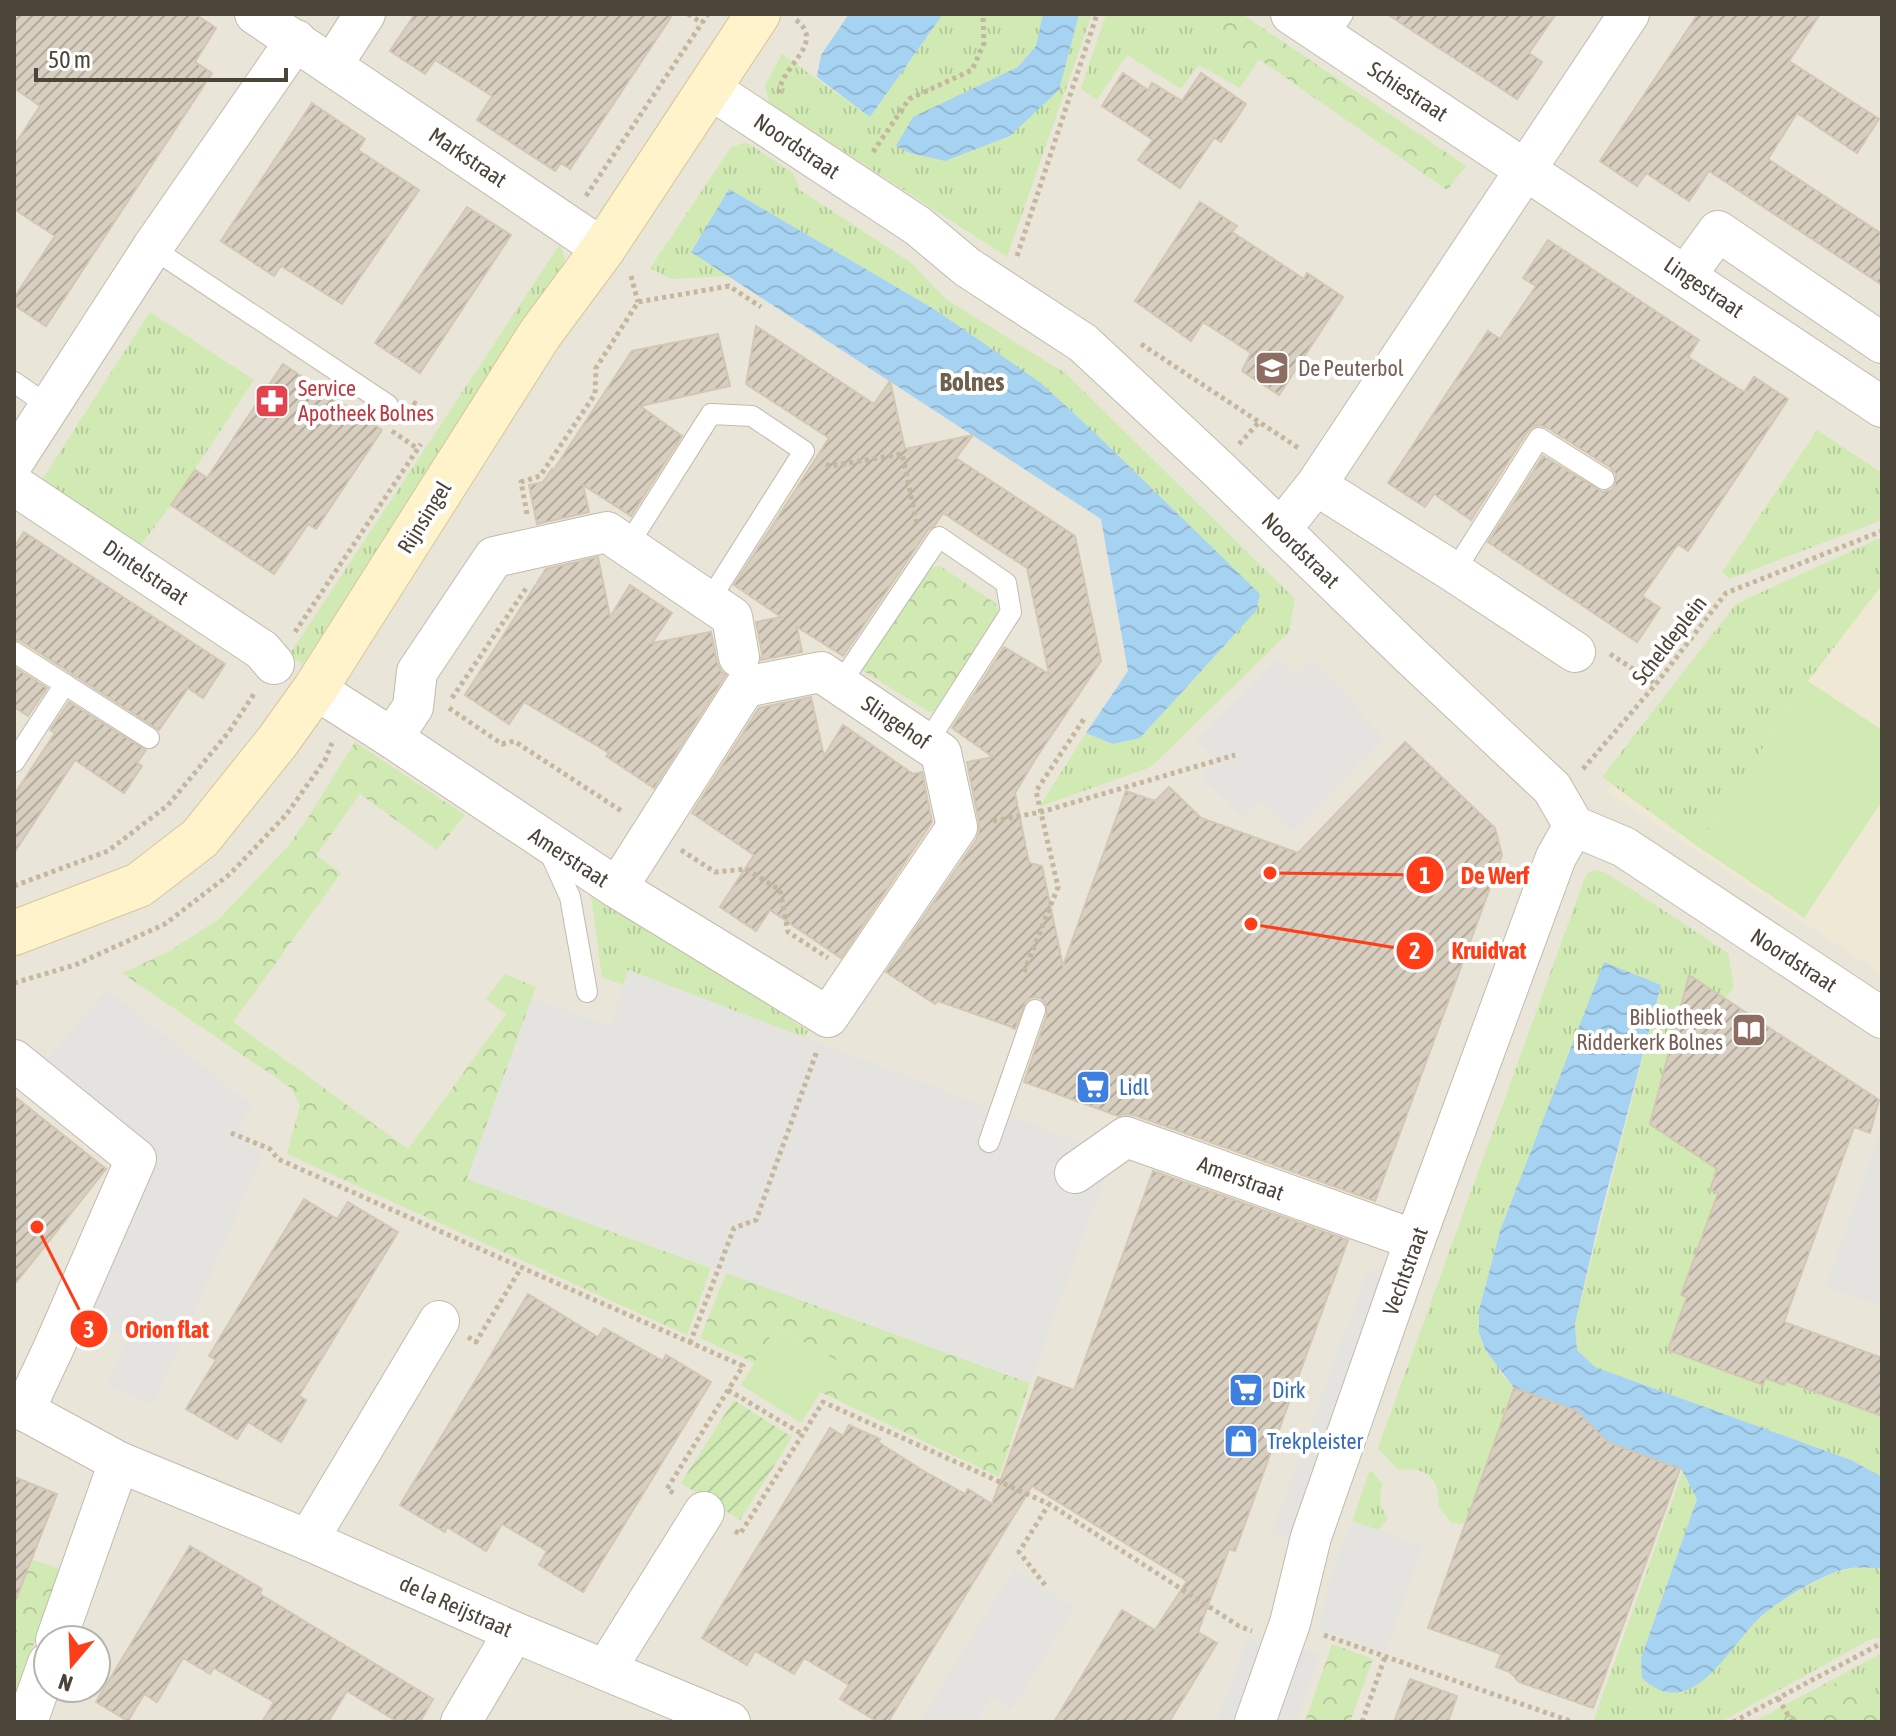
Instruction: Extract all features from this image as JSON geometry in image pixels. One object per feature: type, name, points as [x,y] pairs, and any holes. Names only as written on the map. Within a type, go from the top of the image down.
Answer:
[{"type":"street","name":"Markstraat","points":[[255,14],[616,258]]},
{"type":"street","points":[[332,65],[365,14]]},
{"type":"street","name":"Rijnsingel","points":[[14,933],[139,885],[200,838],[315,689],[540,334],[616,258],[709,88],[758,14]]},
{"type":"street","name":"Schiestraat","points":[[1291,14],[1335,26],[1525,168]]},
{"type":"street","points":[[1281,529],[1322,476],[1629,14]]},
{"type":"street","points":[[14,461],[152,248],[296,40]]},
{"type":"street","name":"Noordstraat","points":[[709,88],[918,226],[967,267],[1083,343],[1552,788],[1574,826],[1624,847],[1882,1018]]},
{"type":"street","name":"Lingestraat","points":[[1525,168],[1882,407]]},
{"type":"street","name":"Lingestraat","points":[[1686,275],[1718,231],[1882,343]]},
{"type":"street","points":[[1322,476],[1454,572],[1575,652]]},
{"type":"street","name":"Dintelstraat","points":[[14,485],[262,650],[274,664]]},
{"type":"street","points":[[392,738],[413,707],[417,672],[494,557],[607,532],[628,545],[732,617],[742,672],[617,888]]},
{"type":"street","name":"Slingehof","points":[[742,672],[821,672],[941,753],[957,827]]},
{"type":"street","name":"Amerstraat","points":[[315,689],[617,888],[828,1017]]},
{"type":"street","name":"Vechtstraat","points":[[1255,1722],[1287,1632],[1311,1537],[1415,1240],[1556,857],[1574,826]]},
{"type":"street","points":[[828,1017],[957,827]]},
{"type":"street","points":[[14,1060],[136,1159],[54,1347],[19,1408]]},
{"type":"street","name":"Amerstraat","points":[[1075,1173],[1126,1137],[1415,1240]]},
{"type":"street","points":[[308,1540],[439,1321]]},
{"type":"street","name":"de la Reijstraat","points":[[19,1408],[119,1462],[730,1722]]},
{"type":"street","points":[[62,1624],[119,1462]]},
{"type":"street","points":[[606,1669],[704,1512]]},
{"type":"street","points":[[461,1722],[514,1632]]},
{"type":"lane","points":[[152,248],[388,405]]},
{"type":"lane","points":[[14,382],[50,407]]},
{"type":"lane","points":[[628,545],[711,414],[752,416],[804,451],[709,601]]},
{"type":"lane","points":[[1454,572],[1539,438],[1604,479]]},
{"type":"lane","points":[[840,684],[939,537],[1006,583],[1011,612],[927,743]]},
{"type":"lane","points":[[14,652],[149,738]]},
{"type":"lane","points":[[14,762],[65,684]]},
{"type":"lane","points":[[544,840],[570,897],[587,992]]},
{"type":"lane","points":[[989,1142],[1035,1010]]},
{"type":"path","points":[[688,14],[702,23]]},
{"type":"path","points":[[567,224],[708,14]]},
{"type":"path","points":[[780,97],[778,90],[808,37],[805,27],[788,14]]},
{"type":"path","points":[[870,156],[909,99],[972,70],[984,43],[983,14]]},
{"type":"path","points":[[1015,260],[1097,14]]},
{"type":"path","points":[[616,258],[638,302]]},
{"type":"path","points":[[447,707],[539,569],[521,482],[540,476],[595,394],[596,368],[638,302],[729,286],[761,307]]},
{"type":"path","points":[[1131,337],[1322,476]]},
{"type":"path","points":[[431,428],[438,418]]},
{"type":"path","name":"Rijnsingel","points":[[14,886],[108,851],[168,805],[228,733],[424,438]]},
{"type":"path","points":[[804,451],[830,466],[902,454],[916,524],[939,537]]},
{"type":"path","name":"Scheldeplein","points":[[1552,788],[1582,770],[1656,684],[1726,593],[1882,531]]},
{"type":"path","points":[[1575,652],[1593,643],[1656,684]]},
{"type":"path","points":[[1024,972],[1058,887],[1036,791],[1084,719]]},
{"type":"path","points":[[957,827],[1041,812],[1235,755]]},
{"type":"path","points":[[690,1343],[734,1228],[756,1220],[810,1075],[828,1017]]},
{"type":"path","points":[[231,1133],[270,1149],[278,1159],[743,1366],[667,1489],[740,1534],[823,1402],[1049,1504],[1239,1626],[1350,1642],[1573,1722]]},
{"type":"path","points":[[439,1321],[476,1342],[521,1268]]},
{"type":"path","points":[[728,1390],[802,1434]]},
{"type":"path","points":[[1045,1585],[1019,1552],[1049,1504]]},
{"type":"path","points":[[1733,1722],[1882,1643]]},
{"type":"path","points":[[1362,1722],[1385,1657]]},
{"type":"path","points":[[1778,1698],[1792,1722]]},
{"type":"shaded area","points":[[14,14],[1882,14],[1882,1722],[14,1722]]},
{"type":"shaded area","points":[[1882,558],[1882,974],[1607,792],[1745,615]]},
{"type":"shaded area","points":[[1277,659],[1296,677],[1311,661],[1349,696],[1367,721],[1384,737],[1293,832],[1260,801],[1243,818],[1201,777],[1217,761],[1196,741]]},
{"type":"shaded area","points":[[628,970],[1113,1155],[1030,1383],[467,1179],[532,998],[610,1026]]},
{"type":"shaded area","points":[[107,989],[253,1106],[238,1126],[247,1134],[244,1143],[264,1151],[153,1406],[107,1385],[128,1337],[58,1306],[117,1166],[23,1088]]},
{"type":"shaded area","points":[[1882,1126],[1882,1307],[1826,1287]]},
{"type":"shaded area","points":[[1367,1271],[1387,1278],[1291,1540],[1272,1533]]},
{"type":"shaded area","points":[[1352,1521],[1423,1547],[1385,1652],[1319,1629],[1328,1587]]},
{"type":"shaded area","points":[[1014,1569],[1075,1608],[1011,1710],[992,1698],[979,1718],[985,1722],[919,1722]]},
{"type":"shaded area","points":[[1249,1636],[1269,1643],[1239,1722],[1217,1722]]},
{"type":"shaded area","points":[[1299,1647],[1320,1655],[1296,1722],[1272,1722]]},
{"type":"green space","points":[[943,14],[1092,14],[1007,257],[769,103],[765,85],[782,54],[870,117]]},
{"type":"green space","points":[[1106,14],[1194,14],[1259,59],[1240,88],[1199,65],[1181,89],[1127,55],[1097,100],[1081,89]]},
{"type":"green space","points":[[1194,14],[1242,14],[1466,166],[1447,190]]},
{"type":"green space","points":[[746,142],[793,173],[800,190],[910,262],[947,300],[1065,373],[1295,599],[1289,632],[1151,767],[1039,807],[1086,733],[1113,744],[1140,738],[1256,611],[1260,594],[934,309],[730,190],[691,251],[730,276],[671,279],[650,268],[731,147]]},
{"type":"green space","points":[[560,244],[565,258],[561,275],[303,664],[289,655]]},
{"type":"green space","points":[[150,312],[254,380],[171,505],[134,554],[36,489]]},
{"type":"green space","points":[[1817,430],[1882,473],[1882,520],[1730,579],[1722,572]]},
{"type":"green space","points":[[1882,537],[1882,585],[1808,681],[1697,846],[1602,777],[1736,604]]},
{"type":"green space","points":[[940,566],[995,603],[1000,614],[938,710],[929,712],[862,670],[926,568]]},
{"type":"green space","points":[[1808,681],[1882,730],[1882,801],[1804,918],[1697,846]]},
{"type":"green space","points":[[355,742],[465,815],[437,850],[360,794],[316,855],[341,873],[233,1022],[408,1149],[506,1014],[486,999],[505,974],[536,987],[467,1179],[711,1268],[687,1335],[287,1154],[300,1105],[291,1088],[122,973],[168,952],[219,919],[289,845]]},
{"type":"green space","points":[[1596,870],[1605,872],[1728,953],[1734,986],[1726,998],[1689,976],[1717,1169],[1710,1190],[1718,1193],[1682,1295],[1763,1384],[1765,1378],[1783,1385],[1786,1381],[1882,1416],[1882,1477],[1851,1460],[1595,1367],[1577,1350],[1575,1324],[1661,985],[1605,963],[1500,1231],[1479,1310],[1500,1372],[1514,1388],[1465,1524],[1452,1523],[1438,1507],[1437,1488],[1430,1476],[1416,1470],[1398,1470],[1378,1448],[1584,880],[1588,873]]},
{"type":"green space","points":[[590,888],[808,1031],[805,1038],[629,970],[623,985],[602,977]]},
{"type":"green space","points":[[726,1273],[1030,1383],[999,1477],[820,1392],[839,1362],[777,1327],[754,1363],[700,1338]]},
{"type":"green space","points":[[776,1327],[840,1362],[801,1423],[741,1385]]},
{"type":"green space","points":[[734,1400],[792,1437],[740,1520],[681,1483]]},
{"type":"green space","points":[[1370,1470],[1383,1484],[1381,1502],[1388,1519],[1378,1530],[1352,1521]]},
{"type":"green space","points":[[1683,1470],[1697,1499],[1641,1658],[1682,1693],[1706,1677],[1762,1615],[1805,1587],[1842,1571],[1882,1568],[1882,1637],[1871,1639],[1721,1722],[1593,1722]]},
{"type":"green space","points":[[27,1558],[61,1569],[41,1624],[32,1624],[32,1649],[14,1698],[14,1594]]},
{"type":"green space","points":[[1332,1644],[1373,1659],[1350,1722],[1305,1722]]},
{"type":"green space","points":[[1882,1653],[1882,1706],[1830,1681]]},
{"type":"green space","points":[[1830,1681],[1882,1706],[1882,1722],[1753,1722]]},
{"type":"water","points":[[849,14],[943,14],[870,117],[817,77],[821,55]]},
{"type":"water","points":[[1043,14],[1079,14],[1059,90],[1010,136],[945,161],[910,153],[896,146],[913,117],[1018,67],[1036,46]]},
{"type":"water","points":[[729,189],[934,309],[1041,383],[1260,594],[1256,611],[1140,738],[1113,744],[1086,733],[1128,671],[1101,519],[691,252]]},
{"type":"water","points":[[1604,962],[1661,985],[1575,1324],[1577,1350],[1595,1367],[1851,1460],[1882,1477],[1882,1568],[1841,1570],[1794,1593],[1765,1613],[1710,1674],[1695,1686],[1678,1692],[1661,1690],[1642,1678],[1641,1658],[1697,1499],[1682,1470],[1607,1442],[1514,1388],[1486,1351],[1479,1333],[1479,1310],[1500,1231]]},
{"type":"building","points":[[14,14],[195,14],[216,28],[195,62],[212,73],[46,326],[14,305],[14,298],[55,236],[14,209],[14,146],[40,106],[14,88]]},
{"type":"building","points":[[415,14],[673,14],[570,169],[561,163],[555,171],[477,120],[492,96],[435,60],[425,74],[390,51]]},
{"type":"building","points":[[1387,14],[1556,14],[1529,53],[1542,62],[1517,99]]},
{"type":"building","points":[[1698,14],[1820,14],[1789,61],[1879,119],[1857,153],[1797,113],[1768,159],[1882,234],[1882,285],[1709,171],[1689,201],[1646,173],[1637,186],[1600,161]]},
{"type":"building","points":[[1123,73],[1148,90],[1152,83],[1182,101],[1201,73],[1246,104],[1221,142],[1214,138],[1180,188],[1138,160],[1153,140],[1102,106]]},
{"type":"building","points":[[312,103],[365,139],[358,150],[419,190],[342,304],[281,266],[274,276],[221,241]]},
{"type":"building","points":[[1200,202],[1237,226],[1232,232],[1304,279],[1307,273],[1343,297],[1279,395],[1242,371],[1251,353],[1203,322],[1191,341],[1135,301]]},
{"type":"building","points":[[467,207],[511,235],[420,373],[375,343]]},
{"type":"building","points":[[1548,240],[1699,340],[1688,357],[1744,392],[1754,377],[1788,399],[1688,551],[1678,544],[1642,596],[1660,608],[1637,642],[1488,542],[1543,456],[1603,492],[1615,485],[1616,474],[1611,468],[1539,425],[1528,431],[1471,520],[1434,494],[1425,507],[1388,483],[1488,331],[1500,339],[1536,286],[1523,278]]},
{"type":"building","points":[[756,326],[874,404],[890,381],[905,449],[973,435],[956,458],[1075,536],[1101,661],[1015,793],[1029,863],[1042,866],[1063,966],[1126,791],[1155,801],[1169,787],[1201,818],[1298,853],[1405,742],[1495,828],[1502,855],[1375,1201],[1134,1115],[1118,1116],[1024,1082],[1047,1014],[1045,1002],[1040,998],[1033,997],[1026,1001],[1015,1029],[938,1001],[935,1004],[886,972],[979,832],[967,762],[993,757],[952,728],[1004,647],[1049,674],[1027,568],[943,513],[928,530],[843,656],[797,627],[802,652],[761,660],[756,622],[781,617],[734,585],[829,438],[746,384]]},
{"type":"building","points":[[718,334],[730,386],[640,406],[682,436],[631,516],[583,485],[589,512],[537,524],[529,485],[543,482],[553,471],[632,351]]},
{"type":"building","points":[[283,364],[382,430],[316,529],[308,524],[274,574],[171,505],[195,470],[207,478]]},
{"type":"building","points":[[24,532],[225,664],[203,698],[188,688],[159,730],[14,639],[14,547]]},
{"type":"building","points":[[598,557],[610,617],[630,585],[672,613],[652,643],[711,632],[717,662],[726,675],[654,788],[606,756],[609,753],[524,702],[509,724],[465,695],[546,569]]},
{"type":"building","points":[[14,667],[47,688],[28,716],[14,707]]},
{"type":"building","points":[[811,697],[824,756],[843,725],[913,774],[922,772],[932,822],[841,958],[770,910],[756,931],[720,907],[754,855],[692,813],[759,708]]},
{"type":"building","points":[[69,702],[146,750],[137,763],[142,766],[124,793],[75,760],[14,853],[14,795],[55,733],[50,730]]},
{"type":"building","points":[[1689,975],[1879,1100],[1870,1133],[1854,1127],[1784,1322],[1882,1358],[1882,1416],[1786,1381],[1784,1385],[1765,1378],[1763,1385],[1668,1350],[1687,1297],[1681,1295],[1718,1193],[1710,1190],[1717,1169],[1650,1124]]},
{"type":"building","points":[[14,1096],[106,1169],[14,1285]]},
{"type":"building","points":[[1153,1171],[1348,1240],[1235,1551],[1229,1549],[1198,1632],[1217,1643],[1169,1722],[1054,1722],[1122,1610],[1155,1630],[1187,1581],[1032,1486],[888,1722],[878,1722],[840,1699],[849,1685],[804,1658],[794,1674],[755,1651],[747,1665],[702,1638],[830,1428],[843,1436],[849,1425],[880,1439],[878,1442],[922,1470],[965,1494],[968,1489],[992,1504],[1038,1377],[1074,1390]]},
{"type":"building","points":[[304,1199],[337,1219],[348,1202],[398,1232],[299,1396],[306,1400],[281,1442],[248,1422],[237,1439],[186,1409],[216,1360],[209,1356]]},
{"type":"building","points":[[528,1294],[598,1337],[604,1328],[663,1361],[666,1355],[711,1382],[583,1592],[539,1565],[547,1551],[502,1524],[486,1551],[447,1527],[445,1532],[400,1505]]},
{"type":"building","points":[[1514,1388],[1577,1411],[1607,1442],[1680,1469],[1593,1708],[1519,1682],[1510,1672],[1496,1667],[1501,1654],[1428,1628]]},
{"type":"building","points":[[14,1477],[57,1494],[16,1599],[14,1598]]},
{"type":"building","points":[[190,1546],[262,1589],[260,1594],[433,1699],[420,1722],[398,1722],[347,1691],[328,1722],[262,1722],[274,1702],[214,1668],[210,1674],[183,1658],[157,1702],[144,1694],[128,1721],[99,1704],[112,1704],[112,1675]]},
{"type":"building","points":[[1410,1679],[1457,1696],[1448,1722],[1394,1722]]},
{"type":"place","name":"De Peuterbol","points":[[1272,368]]},
{"type":"place","name":"Service Apotheek Bolnes","points":[[272,401]]},
{"type":"place","name":"De Werf","points":[[1270,873]]},
{"type":"place","name":"Kruidvat","points":[[1251,924]]},
{"type":"place","name":"Bibliotheek Ridderkerk Bolnes","points":[[1749,1030]]},
{"type":"place","name":"Lidl","points":[[1093,1087]]},
{"type":"place","name":"Orion flat","points":[[37,1227]]},
{"type":"place","name":"Dirk","points":[[1246,1390]]},
{"type":"place","name":"Trekpleister","points":[[1241,1441]]},
{"type":"district","name":"Bolnes","points":[[972,382]]}]
